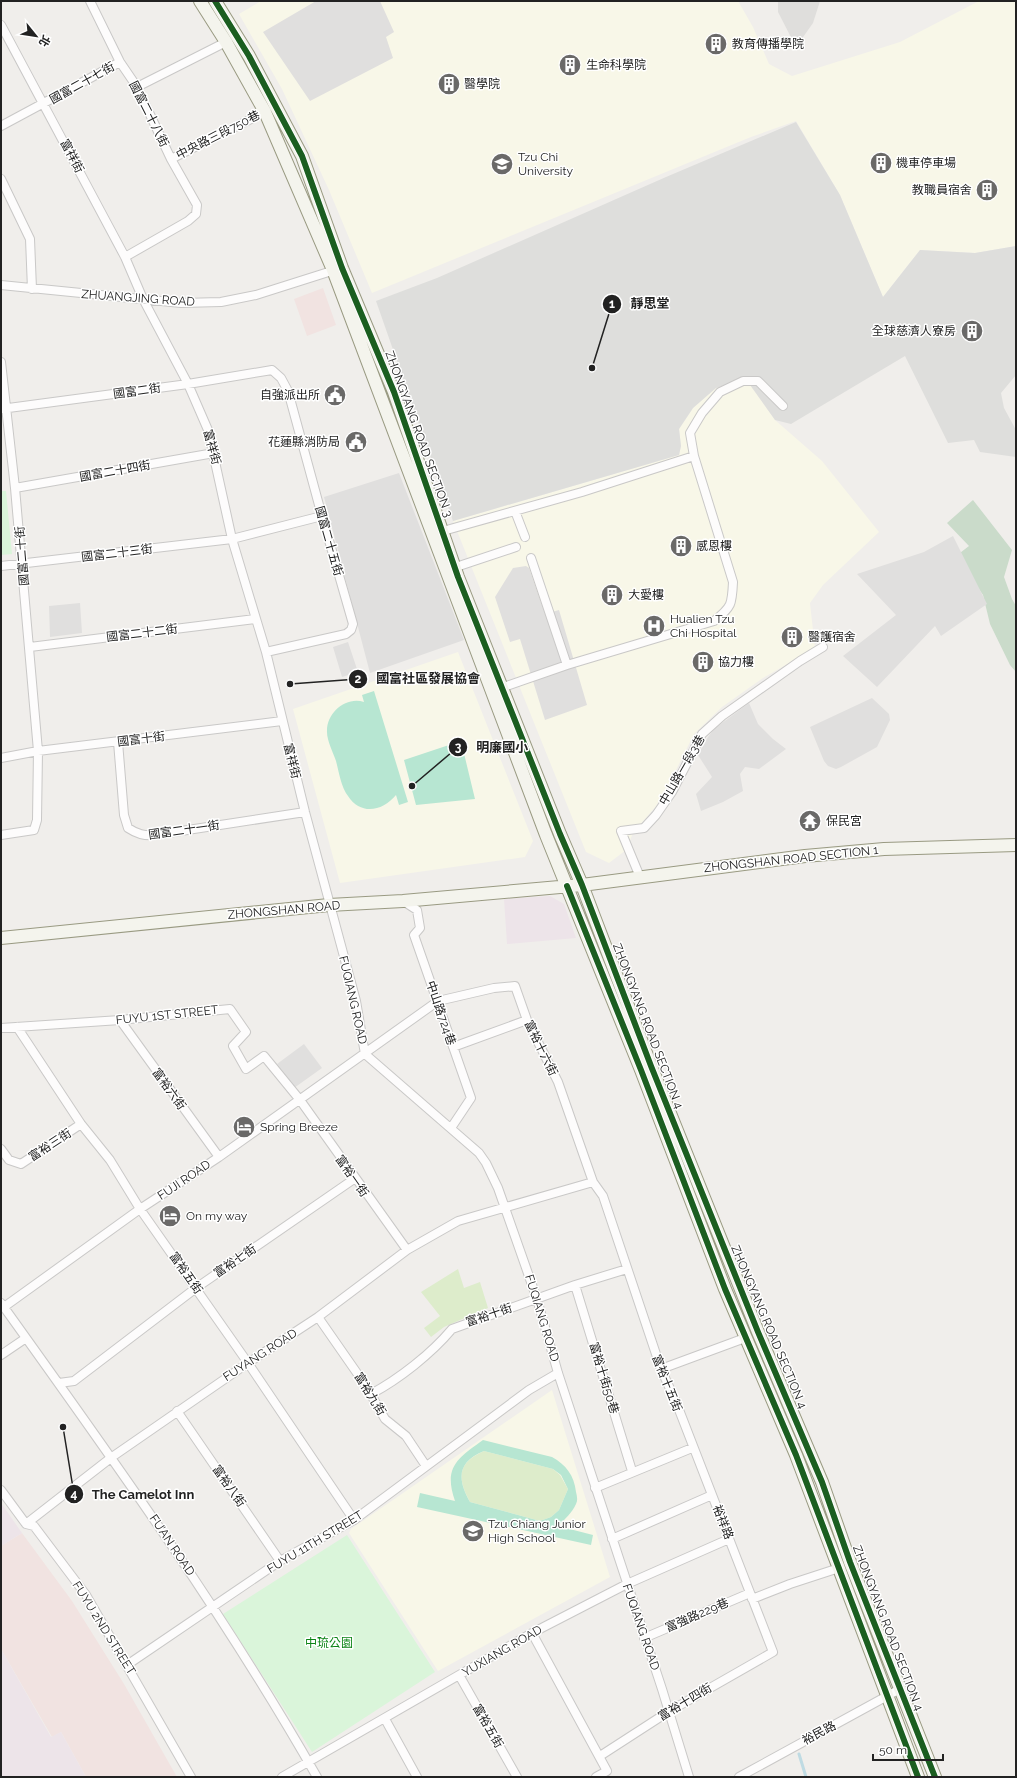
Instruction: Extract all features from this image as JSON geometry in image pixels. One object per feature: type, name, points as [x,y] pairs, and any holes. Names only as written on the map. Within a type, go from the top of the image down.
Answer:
[{"type":"street","name":"國富二十八街","points":[[90,1],[120,62],[137,87],[171,159],[197,205],[196,214],[188,221],[125,257]]},
{"type":"street","name":"ZHONGYANG ROAD SECTION 3","points":[[200,1],[226,42],[265,112],[394,392],[443,531],[450,569]]},
{"type":"street","name":"ZHONGYANG ROAD SECTION 3","points":[[215,1],[249,56],[302,156],[338,269],[496,690],[567,886]]},
{"type":"street","name":"富祥街","points":[[1,25],[125,257],[143,299],[188,384],[208,430],[232,539],[266,652],[329,905]]},
{"type":"street","points":[[137,87],[226,42]]},
{"type":"street","name":"國富二十七街","points":[[1,126],[120,62]]},
{"type":"street","name":"中央路三段750巷","points":[[171,159],[265,112]]},
{"type":"street","points":[[1,179],[30,239],[32,289]]},
{"type":"street","name":"ZHUANGJING ROAD","points":[[1,285],[181,303],[221,302],[256,295],[338,269]]},
{"type":"street","name":"國富二十街","points":[[1,362],[3,409],[15,488],[38,751],[37,820],[34,830],[1,835]]},
{"type":"street","name":"國富二街","points":[[3,409],[188,384],[272,370]]},
{"type":"street","name":"國富二十五街","points":[[266,652],[346,634],[351,630],[353,624],[288,391],[281,378],[272,370]]},
{"type":"street","points":[[496,690],[566,664],[714,621],[728,610],[732,598],[733,582],[690,444],[690,433],[702,413],[720,392],[742,381],[758,381],[783,406]]},
{"type":"street","name":"國富二十四街","points":[[15,488],[214,453]]},
{"type":"street","points":[[443,531],[515,511],[694,456]]},
{"type":"street","points":[[515,511],[524,537]]},
{"type":"street","name":"國富二十三街","points":[[1,566],[232,539],[322,516]]},
{"type":"street","points":[[450,569],[516,547]]},
{"type":"street","points":[[531,558],[566,664]]},
{"type":"street","name":"國富二十二街","points":[[30,647],[255,619]]},
{"type":"street","name":"中山路一段3巷","points":[[640,877],[621,831],[644,828],[656,815],[672,792],[702,734],[722,716],[823,647]]},
{"type":"street","name":"ZHONGYANG ROAD SECTION 3","points":[[496,690],[582,885]]},
{"type":"street","name":"國富十街","points":[[1,758],[38,751],[282,721]]},
{"type":"street","name":"國富二十一街","points":[[118,742],[124,815],[128,828],[135,833],[144,836],[155,835],[305,812]]},
{"type":"street","name":"ZHONGSHAN ROAD SECTION 1","points":[[567,886],[805,856],[884,849],[1016,845]]},
{"type":"street","name":"ZHONGYANG ROAD SECTION 4","points":[[582,885],[651,1066],[758,1332],[822,1482],[850,1562],[935,1777]]},
{"type":"street","name":"ZHONGYANG ROAD SECTION 4","points":[[567,886],[745,1338],[796,1456],[918,1777]]},
{"type":"street","name":"ZHONGSHAN ROAD","points":[[1,938],[329,905],[403,901],[567,886]]},
{"type":"street","name":"中山路724巷","points":[[403,901],[416,910],[420,928],[414,935],[471,1098],[451,1128]]},
{"type":"street","name":"FUQIANG ROAD","points":[[329,905],[356,1001],[365,1054],[479,1153],[486,1163],[505,1206],[538,1299],[558,1373],[689,1777]]},
{"type":"street","name":"富裕十六街","points":[[365,1054],[438,1001],[494,988],[515,986],[527,1020],[558,1082],[593,1182],[603,1196],[627,1270]]},
{"type":"street","name":"FUYU 1ST STREET","points":[[1,1028],[120,1020],[230,1009],[246,1032],[233,1046],[246,1069],[264,1056],[300,1100]]},
{"type":"street","name":"富裕六街","points":[[120,1020],[219,1157]]},
{"type":"street","points":[[453,1047],[527,1020]]},
{"type":"street","name":"富裕五街","points":[[17,1027],[81,1124],[110,1160],[140,1209],[248,1363],[354,1520]]},
{"type":"street","name":"FUJI ROAD","points":[[2,1305],[140,1209],[219,1157],[365,1054]]},
{"type":"street","name":"富裕一街","points":[[300,1100],[354,1179],[407,1250]]},
{"type":"street","name":"富裕三街","points":[[1,1149],[9,1160],[21,1164],[81,1124]]},
{"type":"street","name":"富裕七街","points":[[59,1383],[74,1381],[196,1288],[354,1179]]},
{"type":"street","points":[[505,1206],[593,1182]]},
{"type":"street","name":"FUYANG ROAD","points":[[26,1524],[112,1457],[248,1363],[318,1318],[407,1250],[458,1221],[505,1206]]},
{"type":"street","name":"富裕十街","points":[[371,1394],[395,1381],[442,1341],[452,1329],[575,1285],[627,1270]]},
{"type":"street","name":"富裕十五街","points":[[627,1270],[661,1369],[676,1402],[692,1448],[712,1495]]},
{"type":"street","name":"富裕十街50巷","points":[[575,1285],[632,1472]]},
{"type":"street","name":"FU’AN ROAD","points":[[2,1305],[112,1457],[214,1607],[317,1777]]},
{"type":"street","name":"富裕九街","points":[[318,1318],[371,1394],[385,1419],[406,1436],[426,1466]]},
{"type":"street","points":[[1,1355],[26,1338]]},
{"type":"street","points":[[661,1369],[745,1338]]},
{"type":"street","name":"FUYU 11TH STREET","points":[[128,1665],[280,1561],[354,1520],[529,1390],[558,1373]]},
{"type":"street","name":"富裕八街","points":[[177,1411],[280,1561]]},
{"type":"street","points":[[595,1488],[692,1448]]},
{"type":"street","name":"FUYU 2ND STREET","points":[[1,1490],[26,1524],[34,1526],[86,1595],[128,1665],[191,1777]]},
{"type":"street","name":"裕祥路","points":[[612,1539],[712,1495],[773,1652]]},
{"type":"street","name":"YUXIANG ROAD","points":[[282,1777],[532,1633],[627,1584],[729,1539]]},
{"type":"street","name":"富強路229巷","points":[[644,1638],[751,1596],[839,1568]]},
{"type":"street","points":[[532,1633],[607,1771],[596,1777]]},
{"type":"street","name":"富裕十四街","points":[[600,1756],[668,1712],[773,1652]]},
{"type":"street","name":"富裕五街","points":[[459,1675],[517,1777]]},
{"type":"street","name":"裕民路","points":[[739,1777],[900,1689]]},
{"type":"street","points":[[384,1719],[417,1777]]},
{"type":"shaded area","name":"Tzu Chi University","points":[[261,1],[738,1],[753,27],[769,64],[792,76],[900,42],[979,1],[1016,1],[1016,246],[975,253],[920,250],[883,297],[840,195],[796,121],[751,137],[372,293],[329,190],[282,89],[239,14]]},
{"type":"shaded area","points":[[316,1],[380,1],[394,32],[386,37],[393,58],[310,101],[263,32]]},
{"type":"shaded area","points":[[778,1],[820,1],[813,23],[796,47],[778,12]]},
{"type":"shaded area","points":[[796,122],[840,195],[883,297],[920,250],[975,253],[1016,246],[1016,375],[1001,393],[1004,408],[1016,430],[1016,457],[980,452],[974,440],[948,443],[905,356],[791,424],[775,420],[745,378],[716,388],[693,408],[679,429],[681,446],[679,455],[453,521],[376,301],[437,278],[666,177]]},
{"type":"shaded area","points":[[323,288],[336,325],[307,336],[294,299]]},
{"type":"shaded area","name":"Hualien Tzu Chi Hospital","points":[[745,377],[775,420],[822,461],[879,532],[823,585],[810,603],[815,648],[763,678],[722,707],[694,734],[669,784],[656,806],[633,833],[626,850],[609,863],[586,852],[453,521],[679,455],[681,446],[679,429],[693,408],[716,388]]},
{"type":"shaded area","points":[[399,473],[464,640],[370,673],[324,497]]},
{"type":"shaded area","points":[[953,536],[987,604],[941,636],[935,626],[877,687],[843,656],[896,615],[857,574],[924,552]]},
{"type":"shaded area","points":[[526,566],[529,568],[545,614],[559,610],[587,705],[545,720],[520,639],[510,642],[495,597],[513,568]]},
{"type":"shaded area","points":[[80,603],[82,633],[50,637],[49,606]]},
{"type":"shaded area","points":[[348,642],[358,672],[342,677],[333,647]]},
{"type":"shaded area","points":[[458,652],[533,841],[525,857],[340,883],[293,709]]},
{"type":"shaded area","points":[[872,698],[889,714],[890,720],[877,747],[836,769],[828,766],[824,761],[810,727]]},
{"type":"shaded area","points":[[749,703],[758,724],[786,749],[759,769],[745,767],[740,774],[743,791],[723,802],[701,811],[696,794],[712,777],[698,755],[714,729]]},
{"type":"shaded area","points":[[550,896],[564,904],[576,938],[507,944],[504,899]]},
{"type":"shaded area","points":[[304,1044],[322,1068],[294,1088],[277,1064]]},
{"type":"shaded area","name":"Tzu Chiang Junior High School","points":[[552,1390],[610,1577],[438,1671],[349,1533],[351,1529]]},
{"type":"shaded area","points":[[1,1503],[22,1533],[1,1546]]},
{"type":"shaded area","points":[[22,1533],[72,1601],[124,1684],[177,1777],[86,1777],[61,1732],[52,1737],[1,1649],[1,1546]]},
{"type":"shaded area","points":[[1,1649],[51,1737],[61,1732],[86,1777],[1,1777]]},
{"type":"green space","points":[[1,491],[6,491],[12,554],[1,555]]},
{"type":"green space","points":[[973,500],[1012,550],[1004,577],[1016,606],[1016,672],[1010,665],[990,624],[983,595],[956,556],[969,546],[947,523]]},
{"type":"green space","points":[[374,691],[408,802],[399,805],[396,795],[385,805],[379,808],[365,809],[359,807],[353,802],[344,788],[329,743],[327,732],[330,718],[338,708],[350,701],[364,702],[362,695]]},
{"type":"green space","points":[[461,741],[475,799],[416,805],[404,760]]},
{"type":"green space","points":[[458,1269],[464,1288],[480,1282],[488,1308],[444,1327],[431,1337],[424,1328],[440,1316],[421,1292]]},
{"type":"green space","points":[[483,1440],[552,1457],[561,1463],[573,1480],[577,1500],[568,1516],[558,1526],[593,1535],[591,1545],[417,1507],[420,1493],[455,1501],[451,1480],[455,1464],[466,1452]],"holes":[[[484,1451],[553,1469],[561,1475],[568,1489],[559,1510],[551,1517],[540,1521],[470,1502],[463,1486],[462,1472],[464,1466],[475,1455]]]},
{"type":"green space","points":[[484,1451],[553,1469],[560,1475],[568,1489],[559,1510],[551,1517],[540,1521],[470,1502],[463,1486],[462,1472],[464,1466],[469,1461]]},
{"type":"green space","name":"中琉公園","points":[[347,1535],[435,1672],[312,1752],[223,1614]]},
{"type":"waterway","points":[[799,1754],[806,1777]]},
{"type":"cycle path","points":[[215,1],[249,56],[302,156],[342,268],[394,392],[458,577],[560,834],[582,885],[651,1066],[758,1332],[822,1482],[850,1562],[935,1777]]},
{"type":"cycle path","points":[[567,886],[641,1070],[725,1289],[796,1455],[918,1777]]},
{"type":"place","name":"教育傳播學院","points":[[716,44]]},
{"type":"place","name":"生命科學院","points":[[570,65]]},
{"type":"place","name":"醫學院","points":[[449,84]]},
{"type":"place","name":"機車停車場","points":[[881,163]]},
{"type":"place","name":"Tzu Chi University","points":[[502,164]]},
{"type":"place","name":"教職員宿舍","points":[[987,190]]},
{"type":"place","name":"全球慈濟人寮房","points":[[972,331]]},
{"type":"place","name":"靜思堂","points":[[592,368]]},
{"type":"place","name":"自強派出所","points":[[335,395]]},
{"type":"place","name":"花蓮縣消防局","points":[[356,442]]},
{"type":"place","name":"感恩樓","points":[[681,546]]},
{"type":"place","name":"大愛樓","points":[[612,595]]},
{"type":"place","name":"Hualien Tzu Chi Hospital","points":[[654,626]]},
{"type":"place","name":"醫護宿舍","points":[[792,637]]},
{"type":"place","name":"協力樓","points":[[703,662]]},
{"type":"place","name":"國富社區發展協會","points":[[290,684]]},
{"type":"place","name":"明廉國小","points":[[412,786]]},
{"type":"place","name":"保民宮","points":[[810,821]]},
{"type":"place","name":"Spring Breeze","points":[[244,1127]]},
{"type":"place","name":"On my way","points":[[170,1216]]},
{"type":"place","name":"The Camelot Inn","points":[[63,1427]]},
{"type":"place","name":"Tzu Chiang Junior High School","points":[[473,1531]]}]
